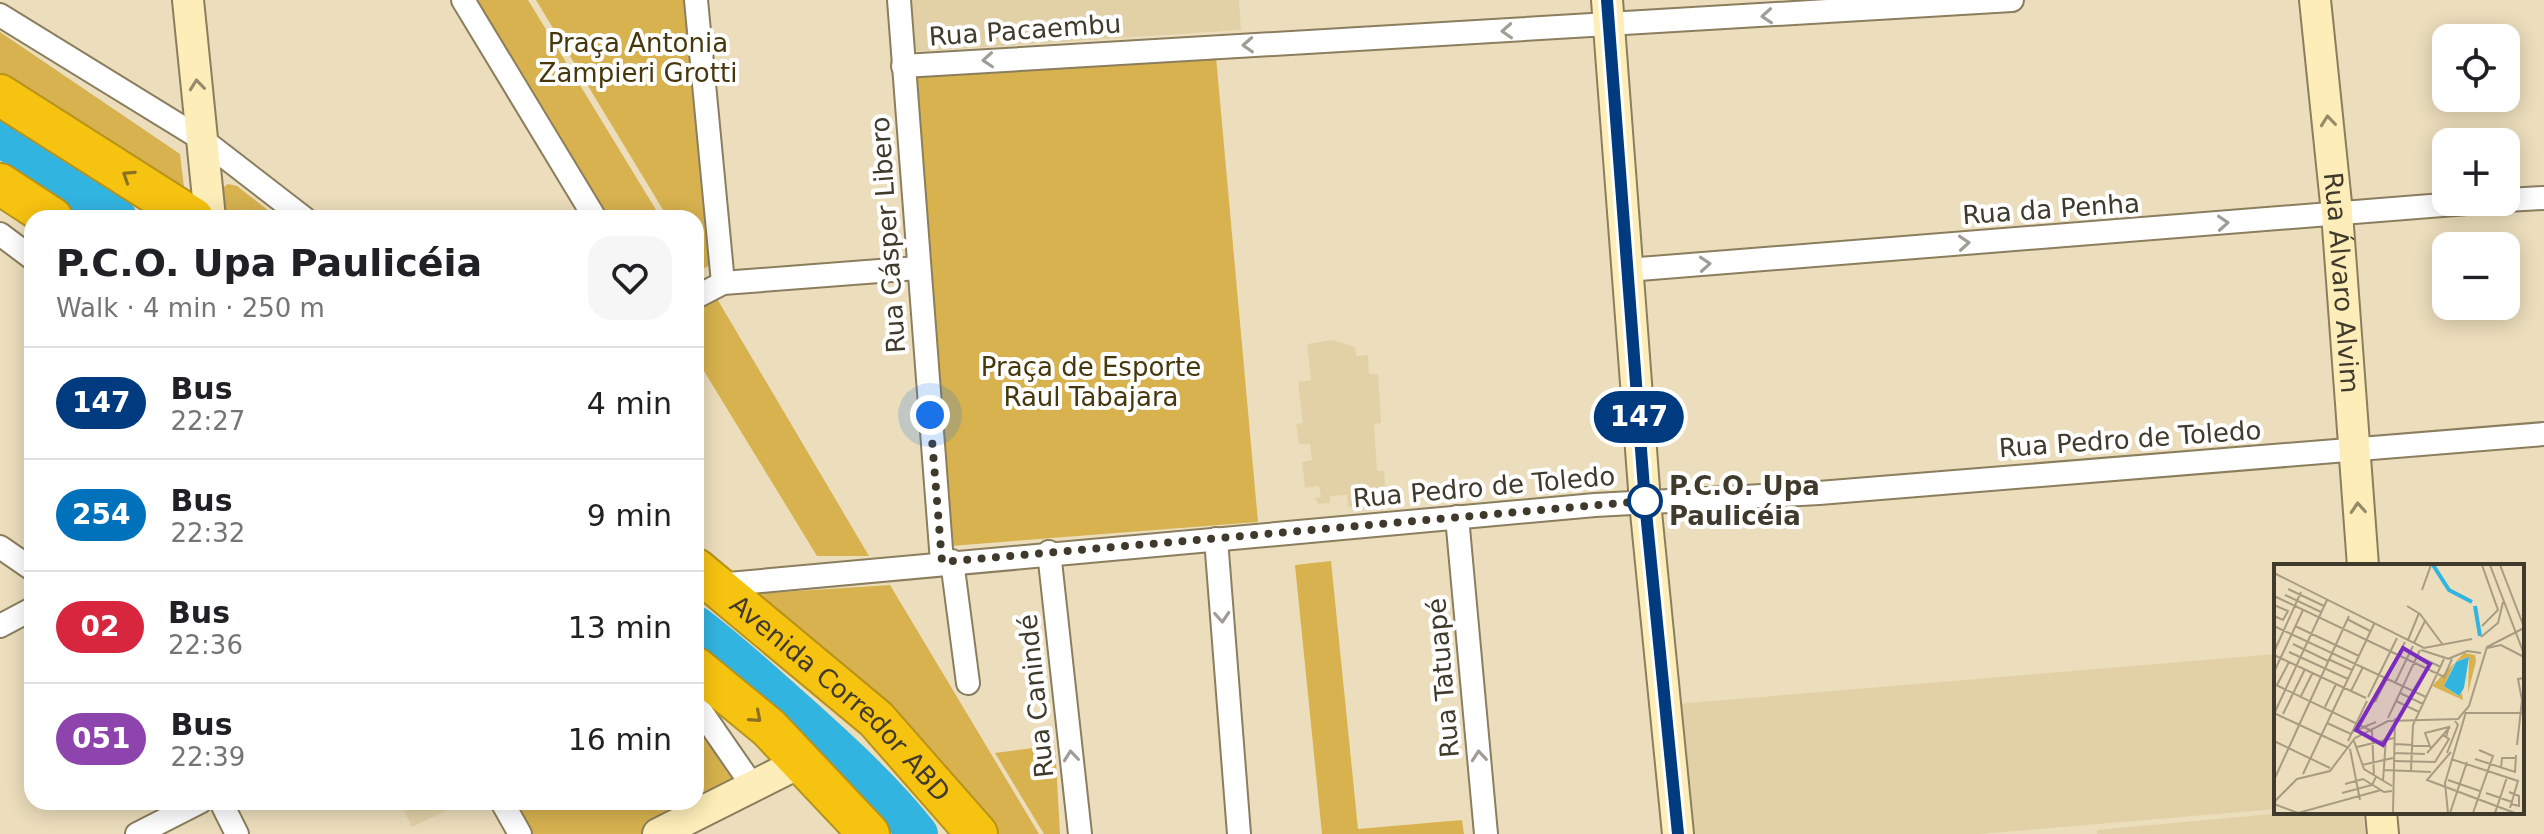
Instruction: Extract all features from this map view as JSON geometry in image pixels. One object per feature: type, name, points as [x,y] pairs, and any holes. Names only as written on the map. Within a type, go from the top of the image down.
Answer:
[{"type":"highway","points":[[0,95],[180,210]]},
{"type":"highway","points":[[0,184],[40,210]]},
{"type":"highway","name":"Avenida Corredor ABD","points":[[706,577],[876,719],[977,834]]},
{"type":"highway","points":[[704,675],[803,761],[869,834]]},
{"type":"street","points":[[188,0],[209,210]]},
{"type":"street","points":[[463,0],[590,210]]},
{"type":"street","points":[[696,0],[723,283]]},
{"type":"street","name":"Rua Cásper Libero","points":[[899,0],[918,268],[947,561],[968,683]]},
{"type":"street","name":"Rua Pacaembu","points":[[903,66],[1607,13],[2012,0]]},
{"type":"street","name":"Rua Álvaro Alvim","points":[[2315,0],[2337,213],[2363,564]]},
{"type":"street","points":[[1607,13],[1645,502],[1678,834]]},
{"type":"street","points":[[0,15],[203,140],[294,210]]},
{"type":"street","points":[[2520,199],[2544,198]]},
{"type":"street","name":"Rua da Penha","points":[[1627,270],[2432,206]]},
{"type":"street","points":[[0,234],[24,252]]},
{"type":"street","points":[[704,293],[723,283],[918,268]]},
{"type":"street","name":"Rua Pedro de Toledo","points":[[706,577],[947,561],[1645,502],[1819,493],[2544,434]]},
{"type":"street","name":"Rua Tatuapé","points":[[1457,517],[1486,834]]},
{"type":"street","points":[[1216,539],[1239,834]]},
{"type":"street","points":[[0,547],[24,564]]},
{"type":"street","name":"Rua Canindé","points":[[1049,552],[1080,834]]},
{"type":"street","points":[[0,626],[24,613]]},
{"type":"street","points":[[704,716],[752,785]]},
{"type":"street","points":[[658,834],[803,761]]},
{"type":"street","points":[[137,834],[184,810]]},
{"type":"street","points":[[225,810],[237,834]]},
{"type":"street","points":[[506,810],[520,834]]},
{"type":"street","points":[[2381,814],[2383,834]]},
{"type":"shaded area","points":[[905,0],[1239,0],[1241,30],[907,52]]},
{"type":"shaded area","points":[[1333,340],[1355,347],[1356,356],[1368,355],[1369,374],[1378,374],[1381,423],[1374,424],[1377,471],[1384,471],[1386,495],[1379,496],[1379,505],[1348,507],[1347,495],[1330,496],[1330,503],[1318,504],[1315,498],[1321,497],[1319,486],[1305,488],[1302,462],[1312,460],[1310,444],[1299,444],[1296,424],[1303,423],[1298,382],[1311,380],[1307,344]]},
{"type":"shaded area","points":[[2274,654],[2274,809],[1980,834],[1687,834],[1677,704]]},
{"type":"shaded area","points":[[404,810],[447,810],[412,827]]},
{"type":"shaded area","points":[[2274,814],[2363,814],[2365,834],[2097,834],[2097,830]]},
{"type":"green space","points":[[466,0],[528,0],[656,210],[597,210]]},
{"type":"green space","name":"Praça Antonia Zampieri Grotti","points":[[536,0],[690,0],[716,261],[704,268],[704,210],[663,210]]},
{"type":"green space","points":[[0,32],[180,154],[184,187],[0,73]]},
{"type":"green space","name":"Praça de Esporte Raul Tabajara","points":[[1216,57],[1258,522],[950,546],[916,75]]},
{"type":"green space","points":[[228,184],[237,186],[268,210],[221,210],[216,192]]},
{"type":"green space","points":[[716,297],[869,556],[817,556],[704,371],[704,304]]},
{"type":"green space","points":[[1331,561],[1358,829],[1462,820],[1464,834],[1322,834],[1295,565]]},
{"type":"green space","points":[[890,585],[1039,834],[999,834],[880,696],[750,594]]},
{"type":"green space","points":[[704,726],[745,783],[704,804]]},
{"type":"green space","points":[[1055,745],[1060,834],[1044,834],[995,753]]},
{"type":"green space","points":[[514,810],[693,810],[647,834],[527,834]]},
{"type":"waterway","points":[[0,136],[106,210]]},
{"type":"waterway","points":[[704,632],[846,757],[918,834]]},
{"type":"bus line","name":"147","points":[[1607,0],[1645,502],[1678,834]]},
{"type":"place","name":"P.C.O. Upa Paulicéia","points":[[1645,501]]},
{"type":"route","points":[[930,415],[942,562],[1645,501]]}]
